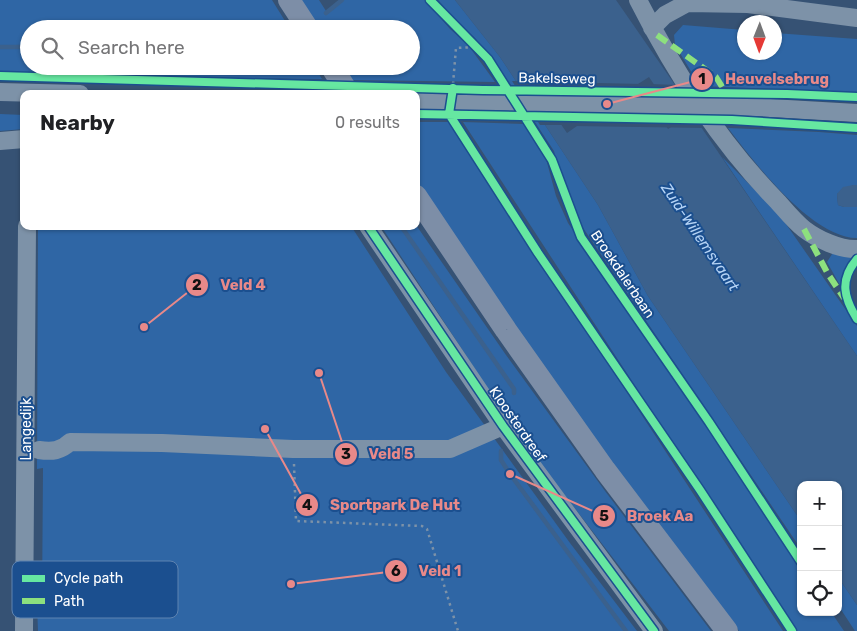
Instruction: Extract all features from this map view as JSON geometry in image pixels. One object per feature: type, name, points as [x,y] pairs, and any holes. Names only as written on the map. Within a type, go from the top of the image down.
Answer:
[{"type":"main road","points":[[289,0],[302,20]]},
{"type":"main road","points":[[337,75],[347,90]]},
{"type":"main road","points":[[420,202],[506,330],[605,470],[727,631]]},
{"type":"street","points":[[638,0],[652,28],[679,72],[752,175],[804,229],[823,240],[857,249]]},
{"type":"street","points":[[652,28],[665,15],[687,3],[748,4],[857,18]]},
{"type":"street","name":"Bakelseweg","points":[[420,99],[452,91],[491,102],[723,106],[857,112]]},
{"type":"street","points":[[0,92],[20,92]]},
{"type":"street","points":[[0,141],[20,139]]},
{"type":"street","name":"Langedijk","points":[[25,561],[27,230]]},
{"type":"street","name":"Kloosterdreef","points":[[371,230],[503,426],[654,631]]},
{"type":"street","points":[[39,450],[51,452],[64,449],[70,442],[162,443],[293,449],[450,449],[503,426]]},
{"type":"street","name":"Langedijk","points":[[24,618],[24,631]]},
{"type":"path","points":[[470,40],[479,50]]},
{"type":"path","points":[[452,91],[456,48],[479,50]]},
{"type":"path","points":[[293,449],[296,521],[422,526],[427,529],[458,631]]},
{"type":"shaded area","points":[[0,0],[272,0],[284,20],[20,20],[20,74],[0,73]]},
{"type":"shaded area","points":[[298,0],[319,0],[326,11],[343,0],[425,0],[450,29],[468,45],[495,82],[349,80],[346,75],[420,75],[420,20],[310,20]]},
{"type":"shaded area","points":[[438,0],[455,0],[500,57],[598,205],[648,296],[797,515],[797,543],[577,219],[565,193],[554,151],[508,81],[475,38],[457,22]]},
{"type":"shaded area","points":[[683,25],[737,29],[737,60],[782,60],[782,34],[857,39],[857,94],[700,86],[675,45],[674,35]]},
{"type":"shaded area","points":[[31,75],[320,75],[322,79]]},
{"type":"shaded area","points":[[0,114],[20,115],[20,129],[0,131]]},
{"type":"shaded area","points":[[420,122],[450,122],[783,631],[739,631],[623,478],[420,192]]},
{"type":"shaded area","points":[[463,122],[524,124],[545,155],[556,196],[568,223],[797,560],[797,616],[834,616],[844,631],[795,631]]},
{"type":"shaded area","points":[[728,128],[857,135],[857,185],[853,185],[837,194],[838,205],[857,207],[857,238],[840,235],[822,226],[803,212],[768,178]]},
{"type":"shaded area","points":[[722,157],[779,214],[857,326],[857,356]]},
{"type":"shaded area","points":[[38,230],[354,230],[446,372],[570,543],[637,631],[38,631],[38,618],[178,618],[178,561],[42,561],[43,468],[37,469]]},
{"type":"shaded area","points":[[384,230],[419,230],[506,355],[605,491],[711,631],[669,631],[517,433]]},
{"type":"shaded area","points":[[834,251],[853,257],[844,272],[841,287],[827,262]]},
{"type":"shaded area","points":[[842,583],[857,605],[857,631],[855,631],[842,611]]},
{"type":"water","name":"Zuid-Willemsvaart","points":[[455,0],[616,0],[857,356],[857,605],[842,583],[842,481],[797,481],[797,515],[648,296],[598,205],[500,57]],"holes":[[[649,77],[679,122],[668,129],[638,84]],[[546,81],[577,126],[567,133],[536,88]]]},
{"type":"water","points":[[857,185],[857,207],[838,205],[837,194],[843,187]]},
{"type":"pier","points":[[512,81],[642,84],[668,126],[676,121],[651,84],[678,85],[705,128],[573,126],[546,84],[539,88],[564,125],[540,125]]},
{"type":"waterway","points":[[326,13],[342,0]]},
{"type":"waterway","points":[[0,47],[20,47]]},
{"type":"waterway","points":[[404,230],[514,389],[514,393]]},
{"type":"waterway","points":[[501,451],[501,460],[510,474],[626,631]]},
{"type":"marked path","points":[[657,35],[716,77],[726,93]]},
{"type":"marked path","points":[[804,229],[828,274],[844,298]]},
{"type":"cycle path","name":"Broekdalerbaan","points":[[430,0],[488,59],[552,160],[581,237],[709,422],[797,556]]},
{"type":"cycle path","points":[[0,76],[483,90],[787,94],[857,97]]},
{"type":"cycle path","points":[[453,88],[449,114],[538,253],[700,490],[792,631]]},
{"type":"cycle path","points":[[420,114],[732,120],[857,128]]},
{"type":"cycle path","points":[[371,230],[503,426],[654,631]]},
{"type":"cycle path","points":[[857,259],[848,274],[845,289],[849,304],[857,319]]},
{"type":"place","name":"Heuvelsebrug","points":[[607,104]]},
{"type":"place","name":"Veld 4","points":[[144,327]]},
{"type":"place","name":"Veld 5","points":[[319,373]]},
{"type":"place","name":"Sportpark De Hut","points":[[265,429]]},
{"type":"place","name":"Broek Aa","points":[[510,474]]},
{"type":"place","name":"Veld 1","points":[[291,584]]}]
